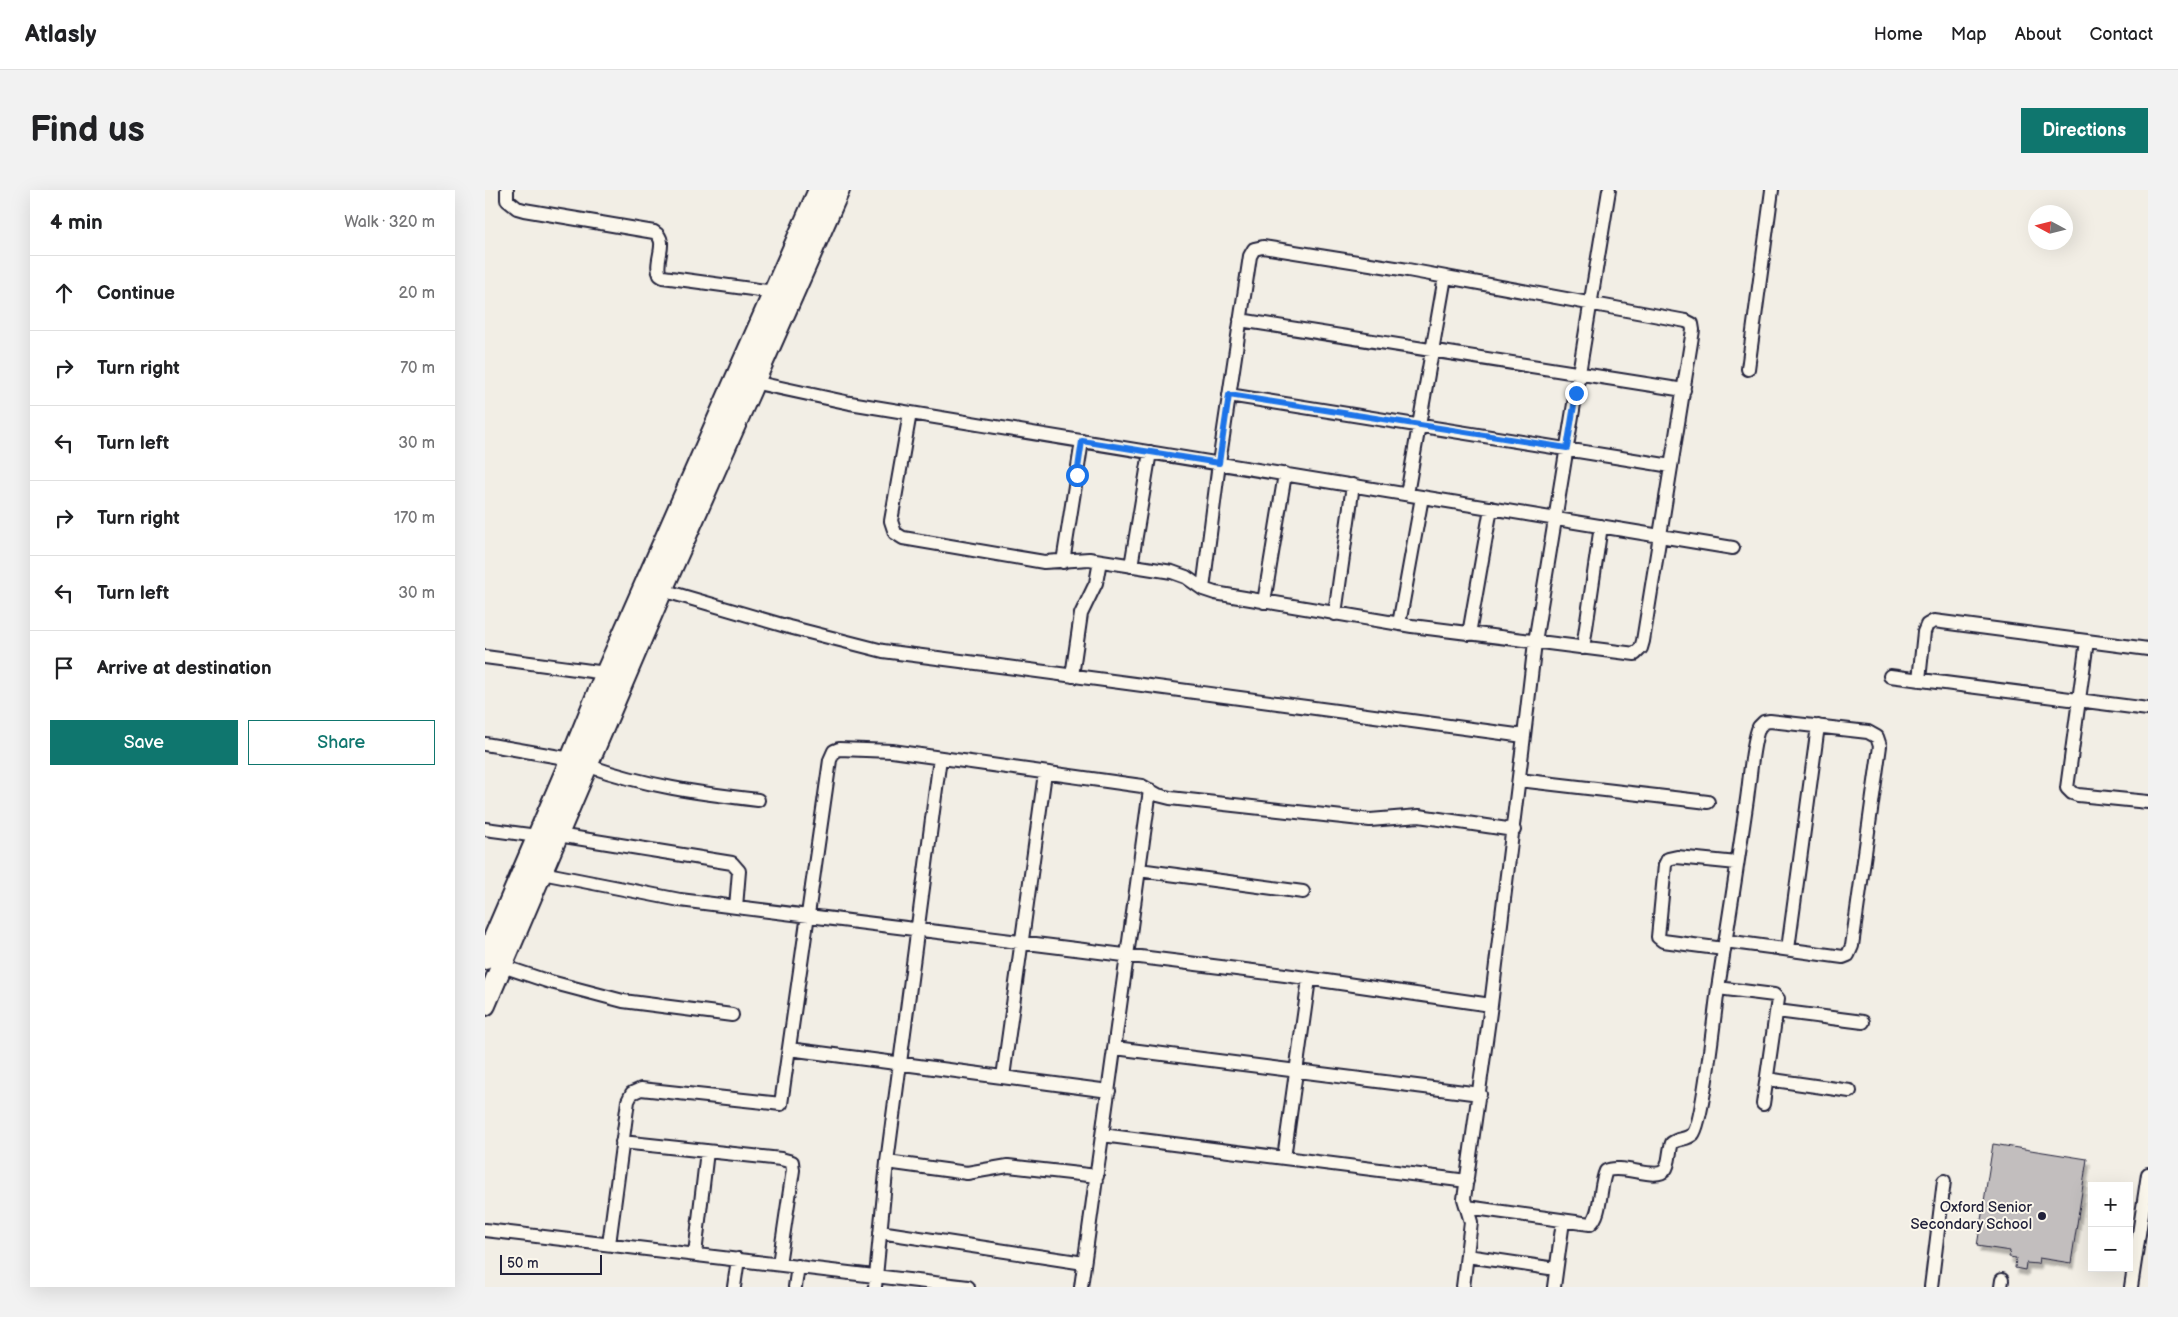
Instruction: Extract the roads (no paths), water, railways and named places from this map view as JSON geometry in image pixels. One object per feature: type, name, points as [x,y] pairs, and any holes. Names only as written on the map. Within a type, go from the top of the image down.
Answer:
[{"type":"main road","points":[[745,380],[774,292],[819,190]]},
{"type":"main road","points":[[485,1005],[493,962],[537,836],[580,762],[745,380],[839,190]]},
{"type":"main road","points":[[493,962],[542,873],[558,835],[606,673],[654,587]]},
{"type":"street","points":[[507,190],[507,200],[517,208],[658,234],[661,243],[657,267],[660,275],[663,277],[774,292]]},
{"type":"street","points":[[1463,1287],[1471,1222],[1464,1199],[1480,1094],[1514,830],[1535,642],[1609,190]]},
{"type":"street","points":[[1749,369],[1772,190]]},
{"type":"street","points":[[909,412],[891,521],[895,533],[903,538],[1044,562],[1063,562],[1079,559],[1100,561],[1180,575],[1203,588],[1215,593],[1264,602],[1469,634],[1631,654],[1638,652],[1643,641],[1693,330],[1692,324],[1686,321],[1445,277],[1258,247],[1251,252],[1250,256],[1219,463],[1203,588]]},
{"type":"street","points":[[1407,494],[1445,277]]},
{"type":"street","points":[[1240,320],[1683,390]]},
{"type":"street","points":[[745,380],[850,403],[1733,548]]},
{"type":"street","points":[[1229,395],[1671,466]]},
{"type":"street","points":[[1063,562],[1082,441]]},
{"type":"street","points":[[1131,566],[1150,452]]},
{"type":"street","points":[[1264,602],[1285,474]]},
{"type":"street","points":[[1335,614],[1353,485]]},
{"type":"street","points":[[1399,624],[1422,497]]},
{"type":"street","points":[[1469,634],[1491,508]]},
{"type":"street","points":[[1583,648],[1601,526]]},
{"type":"street","points":[[1072,676],[1081,614],[1096,583],[1100,561]]},
{"type":"street","points":[[654,587],[789,627],[883,651],[1524,736]]},
{"type":"street","points":[[1919,680],[1924,632],[1927,625],[1934,622],[2148,649]]},
{"type":"street","points":[[2087,641],[2066,784],[2069,791],[2078,795],[2148,802]]},
{"type":"street","points":[[485,657],[606,673]]},
{"type":"street","points":[[1890,676],[2148,709]]},
{"type":"street","points":[[1467,1208],[1585,1224],[1593,1221],[1596,1217],[1603,1181],[1607,1171],[1617,1168],[1654,1174],[1663,1172],[1666,1169],[1672,1143],[1689,1137],[1695,1131],[1703,1096],[1718,988],[1725,945],[1737,863],[1759,727],[1763,722],[1770,721],[1873,734],[1879,741],[1878,755],[1850,952],[1848,955],[1788,949],[1725,945],[1663,941],[1657,937],[1665,865],[1668,859],[1677,857],[1737,863]]},
{"type":"street","points":[[1788,949],[1818,726]]},
{"type":"street","points":[[485,744],[580,762],[621,777],[663,788],[758,800]]},
{"type":"street","points":[[609,1244],[629,1096],[641,1089],[781,1104],[831,760],[834,751],[844,748],[883,750],[1142,786],[1163,797],[1180,799],[1370,820],[1404,816],[1426,817],[1514,830]]},
{"type":"street","points":[[875,1282],[887,1162],[940,758]]},
{"type":"street","points":[[1003,1077],[1045,773]]},
{"type":"street","points":[[1519,780],[1708,802]]},
{"type":"street","points":[[1081,1287],[1150,790]]},
{"type":"street","points":[[485,829],[537,836]]},
{"type":"street","points":[[558,835],[731,863],[738,868],[739,875],[736,907]]},
{"type":"street","points":[[1139,870],[1303,892]]},
{"type":"street","points":[[542,873],[631,892],[736,907],[1309,979],[1491,1005]]},
{"type":"street","points":[[493,962],[547,981],[617,999],[733,1015]]},
{"type":"street","points":[[1284,1158],[1309,979]]},
{"type":"street","points":[[1718,988],[1774,995],[1778,999],[1763,1104]]},
{"type":"street","points":[[1777,1011],[1863,1022]]},
{"type":"street","points":[[1115,1048],[1480,1094]]},
{"type":"street","points":[[789,1049],[1109,1091]]},
{"type":"street","points":[[1767,1079],[1850,1091]]},
{"type":"street","points":[[1102,1135],[1467,1181]]},
{"type":"street","points":[[623,1142],[792,1162],[793,1170],[779,1264]]},
{"type":"street","points":[[695,1254],[707,1151]]},
{"type":"street","points":[[887,1162],[967,1173],[1008,1166],[1097,1176]]},
{"type":"street","points":[[2131,1287],[2148,1174]]},
{"type":"street","points":[[1931,1287],[1944,1181]]},
{"type":"street","points":[[1554,1287],[1563,1221]]},
{"type":"street","points":[[486,1232],[798,1266],[875,1282],[968,1287]]},
{"type":"street","points":[[881,1232],[1084,1262]]},
{"type":"street","points":[[1467,1256],[1556,1269]]},
{"type":"street","points":[[734,1287],[738,1259]]},
{"type":"street","points":[[795,1287],[798,1266]]},
{"type":"place","name":"Oxford Senior Secondary School","points":[[2042,1216]]}]
